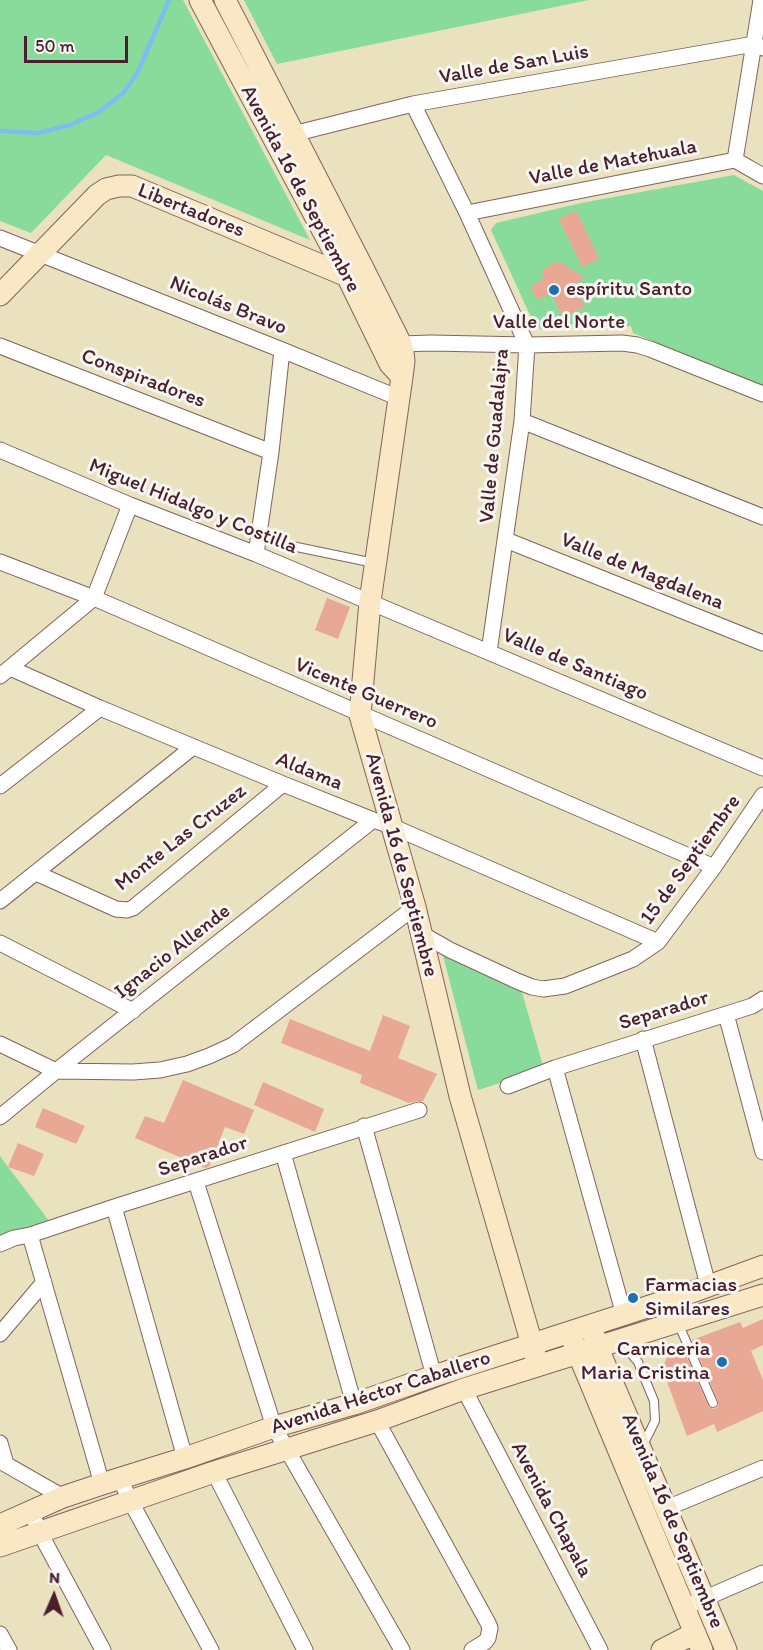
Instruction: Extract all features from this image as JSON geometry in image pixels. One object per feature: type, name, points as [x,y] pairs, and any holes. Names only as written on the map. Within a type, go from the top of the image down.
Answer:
[{"type":"street","name":"Avenida 16 de Septiembre","points":[[200,0],[347,276],[392,347]]},
{"type":"street","name":"Avenida 16 de Septiembre","points":[[225,0],[294,134],[392,347],[390,364],[402,377],[370,602],[360,715],[382,823],[415,907],[460,1096],[538,1365]]},
{"type":"street","points":[[761,0],[759,46],[735,160],[763,176]]},
{"type":"street","name":"Valle de San Luis","points":[[274,139],[412,104],[759,46]]},
{"type":"street","name":"Valle de Guadalajra","points":[[412,104],[467,213],[527,345],[522,421],[489,652]]},
{"type":"street","name":"Valle de Matehuala","points":[[467,213],[735,160]]},
{"type":"street","name":"Libertadores","points":[[0,295],[97,195],[106,189],[119,186],[132,186],[347,276]]},
{"type":"street","name":"Nicolás Bravo","points":[[0,238],[399,398]]},
{"type":"street","name":"Valle del Norte","points":[[392,347],[622,343],[650,349],[763,394]]},
{"type":"street","name":"Conspiradores","points":[[0,346],[271,452]]},
{"type":"street","points":[[256,554],[271,452],[282,350]]},
{"type":"street","points":[[522,421],[763,517]]},
{"type":"street","name":"Miguel Hidalgo y Costilla","points":[[0,450],[370,602]]},
{"type":"street","points":[[5,672],[94,598],[130,505]]},
{"type":"street","name":"Valle de Magdalena","points":[[506,540],[763,643]]},
{"type":"street","name":"Vicente Guerrero","points":[[0,562],[94,598],[714,867]]},
{"type":"street","name":"Valle de Santiago","points":[[370,602],[763,768]]},
{"type":"street","name":"Aldama","points":[[5,672],[100,708],[382,823],[658,942]]},
{"type":"street","points":[[0,786],[100,708]]},
{"type":"street","points":[[0,901],[193,747]]},
{"type":"street","name":"Monte Las Cruzez","points":[[36,873],[116,909],[128,910],[283,784]]},
{"type":"street","name":"15 de Septiembre","points":[[420,933],[450,950],[532,987],[552,989],[566,986],[633,959],[658,942],[714,867],[763,795]]},
{"type":"street","name":"Ignacio Allende","points":[[0,1117],[133,1011],[382,823]]},
{"type":"street","points":[[0,1044],[56,1071],[133,1072],[160,1070],[187,1064],[233,1045],[415,907]]},
{"type":"street","points":[[0,943],[133,1011]]},
{"type":"street","name":"Separador","points":[[508,1086],[555,1068],[752,1006],[763,999]]},
{"type":"street","points":[[726,1014],[763,1152]]},
{"type":"street","points":[[643,1040],[708,1285]]},
{"type":"street","points":[[555,1068],[624,1315]]},
{"type":"street","name":"Separador","points":[[0,1244],[419,1110]]},
{"type":"street","points":[[364,1126],[434,1376]]},
{"type":"street","points":[[283,1153],[354,1404]]},
{"type":"street","points":[[196,1182],[274,1427],[402,1650]]},
{"type":"street","points":[[114,1207],[185,1458]]},
{"type":"street","points":[[30,1235],[111,1482],[131,1502],[211,1650]]},
{"type":"street","name":"Avenida Héctor Caballero","points":[[0,1540],[40,1533],[214,1472],[377,1421],[538,1365],[589,1342],[624,1315],[763,1266]]},
{"type":"street","points":[[0,1334],[44,1282]]},
{"type":"street","points":[[683,1320],[684,1295]]},
{"type":"street","name":"Avenida Héctor Caballero","points":[[589,1342],[619,1340],[763,1295]]},
{"type":"street","name":"Avenida 16 de Septiembre","points":[[570,1332],[589,1342],[641,1448],[726,1650]]},
{"type":"street","name":"Avenida Héctor Caballero","points":[[0,1540],[31,1511],[63,1497],[570,1332]]},
{"type":"street","name":"Avenida 16 de Septiembre","points":[[589,1342],[699,1641]]},
{"type":"street","name":"Avenida Chapala","points":[[464,1389],[600,1650]]},
{"type":"street","points":[[377,1421],[488,1623],[490,1628],[488,1638],[472,1650]]},
{"type":"street","points":[[0,1443],[3,1462],[63,1497]]},
{"type":"street","points":[[666,1508],[763,1468]]},
{"type":"street","points":[[214,1472],[306,1650]]},
{"type":"street","points":[[31,1511],[40,1533],[103,1650]]},
{"type":"street","points":[[685,1607],[763,1573]]},
{"type":"street","points":[[0,1634],[9,1650]]},
{"type":"street","points":[[662,1650],[699,1641]]},
{"type":"lane","points":[[292,546],[375,563]]},
{"type":"lane","points":[[683,1320],[713,1403]]},
{"type":"lane","points":[[619,1340],[638,1362],[654,1401],[655,1421],[641,1448]]},
{"type":"green space","points":[[0,0],[183,0],[310,240],[106,155],[31,233],[0,221]]},
{"type":"green space","points":[[244,0],[589,0],[277,64]]},
{"type":"green space","points":[[734,175],[763,191],[763,388],[633,333],[631,326],[542,330],[535,326],[491,230],[496,223],[581,203]]},
{"type":"green space","points":[[441,948],[521,989],[544,1069],[478,1090]]},
{"type":"green space","points":[[0,1156],[8,1167],[50,1222],[0,1238]]},
{"type":"building","points":[[576,210],[599,259],[582,267],[559,219]]},
{"type":"building","name":"espíritu Santo","points":[[560,262],[585,278],[574,284],[585,306],[563,318],[551,293],[538,300],[530,287],[543,279],[542,273],[545,268]]},
{"type":"building","points":[[327,598],[350,607],[338,639],[315,630]]},
{"type":"building","points":[[383,1015],[410,1026],[398,1058],[437,1074],[423,1101],[409,1103],[360,1083],[362,1075],[281,1043],[290,1019],[370,1051]]},
{"type":"building","points":[[183,1080],[254,1110],[244,1134],[225,1127],[209,1167],[205,1168],[135,1138],[145,1116],[164,1123]]},
{"type":"building","points":[[263,1082],[324,1109],[315,1132],[254,1105]]},
{"type":"building","points":[[43,1108],[85,1126],[76,1144],[35,1127]]},
{"type":"building","points":[[18,1143],[44,1154],[34,1176],[8,1167]]},
{"type":"building","name":"Carniceria Maria Cristina","points":[[763,1319],[763,1345],[751,1351],[763,1380],[763,1411],[717,1432],[714,1424],[687,1436],[662,1368],[667,1358],[684,1351],[708,1405],[715,1409],[718,1401],[692,1340],[740,1322],[743,1328]]},
{"type":"waterway","points":[[0,131],[38,133],[70,125],[99,112],[123,93],[137,74],[169,0]]},
{"type":"place","name":"espíritu Santo","points":[[554,290]]},
{"type":"place","name":"Farmacias Similares","points":[[633,1298]]},
{"type":"place","name":"Carniceria Maria Cristina","points":[[722,1362]]}]
